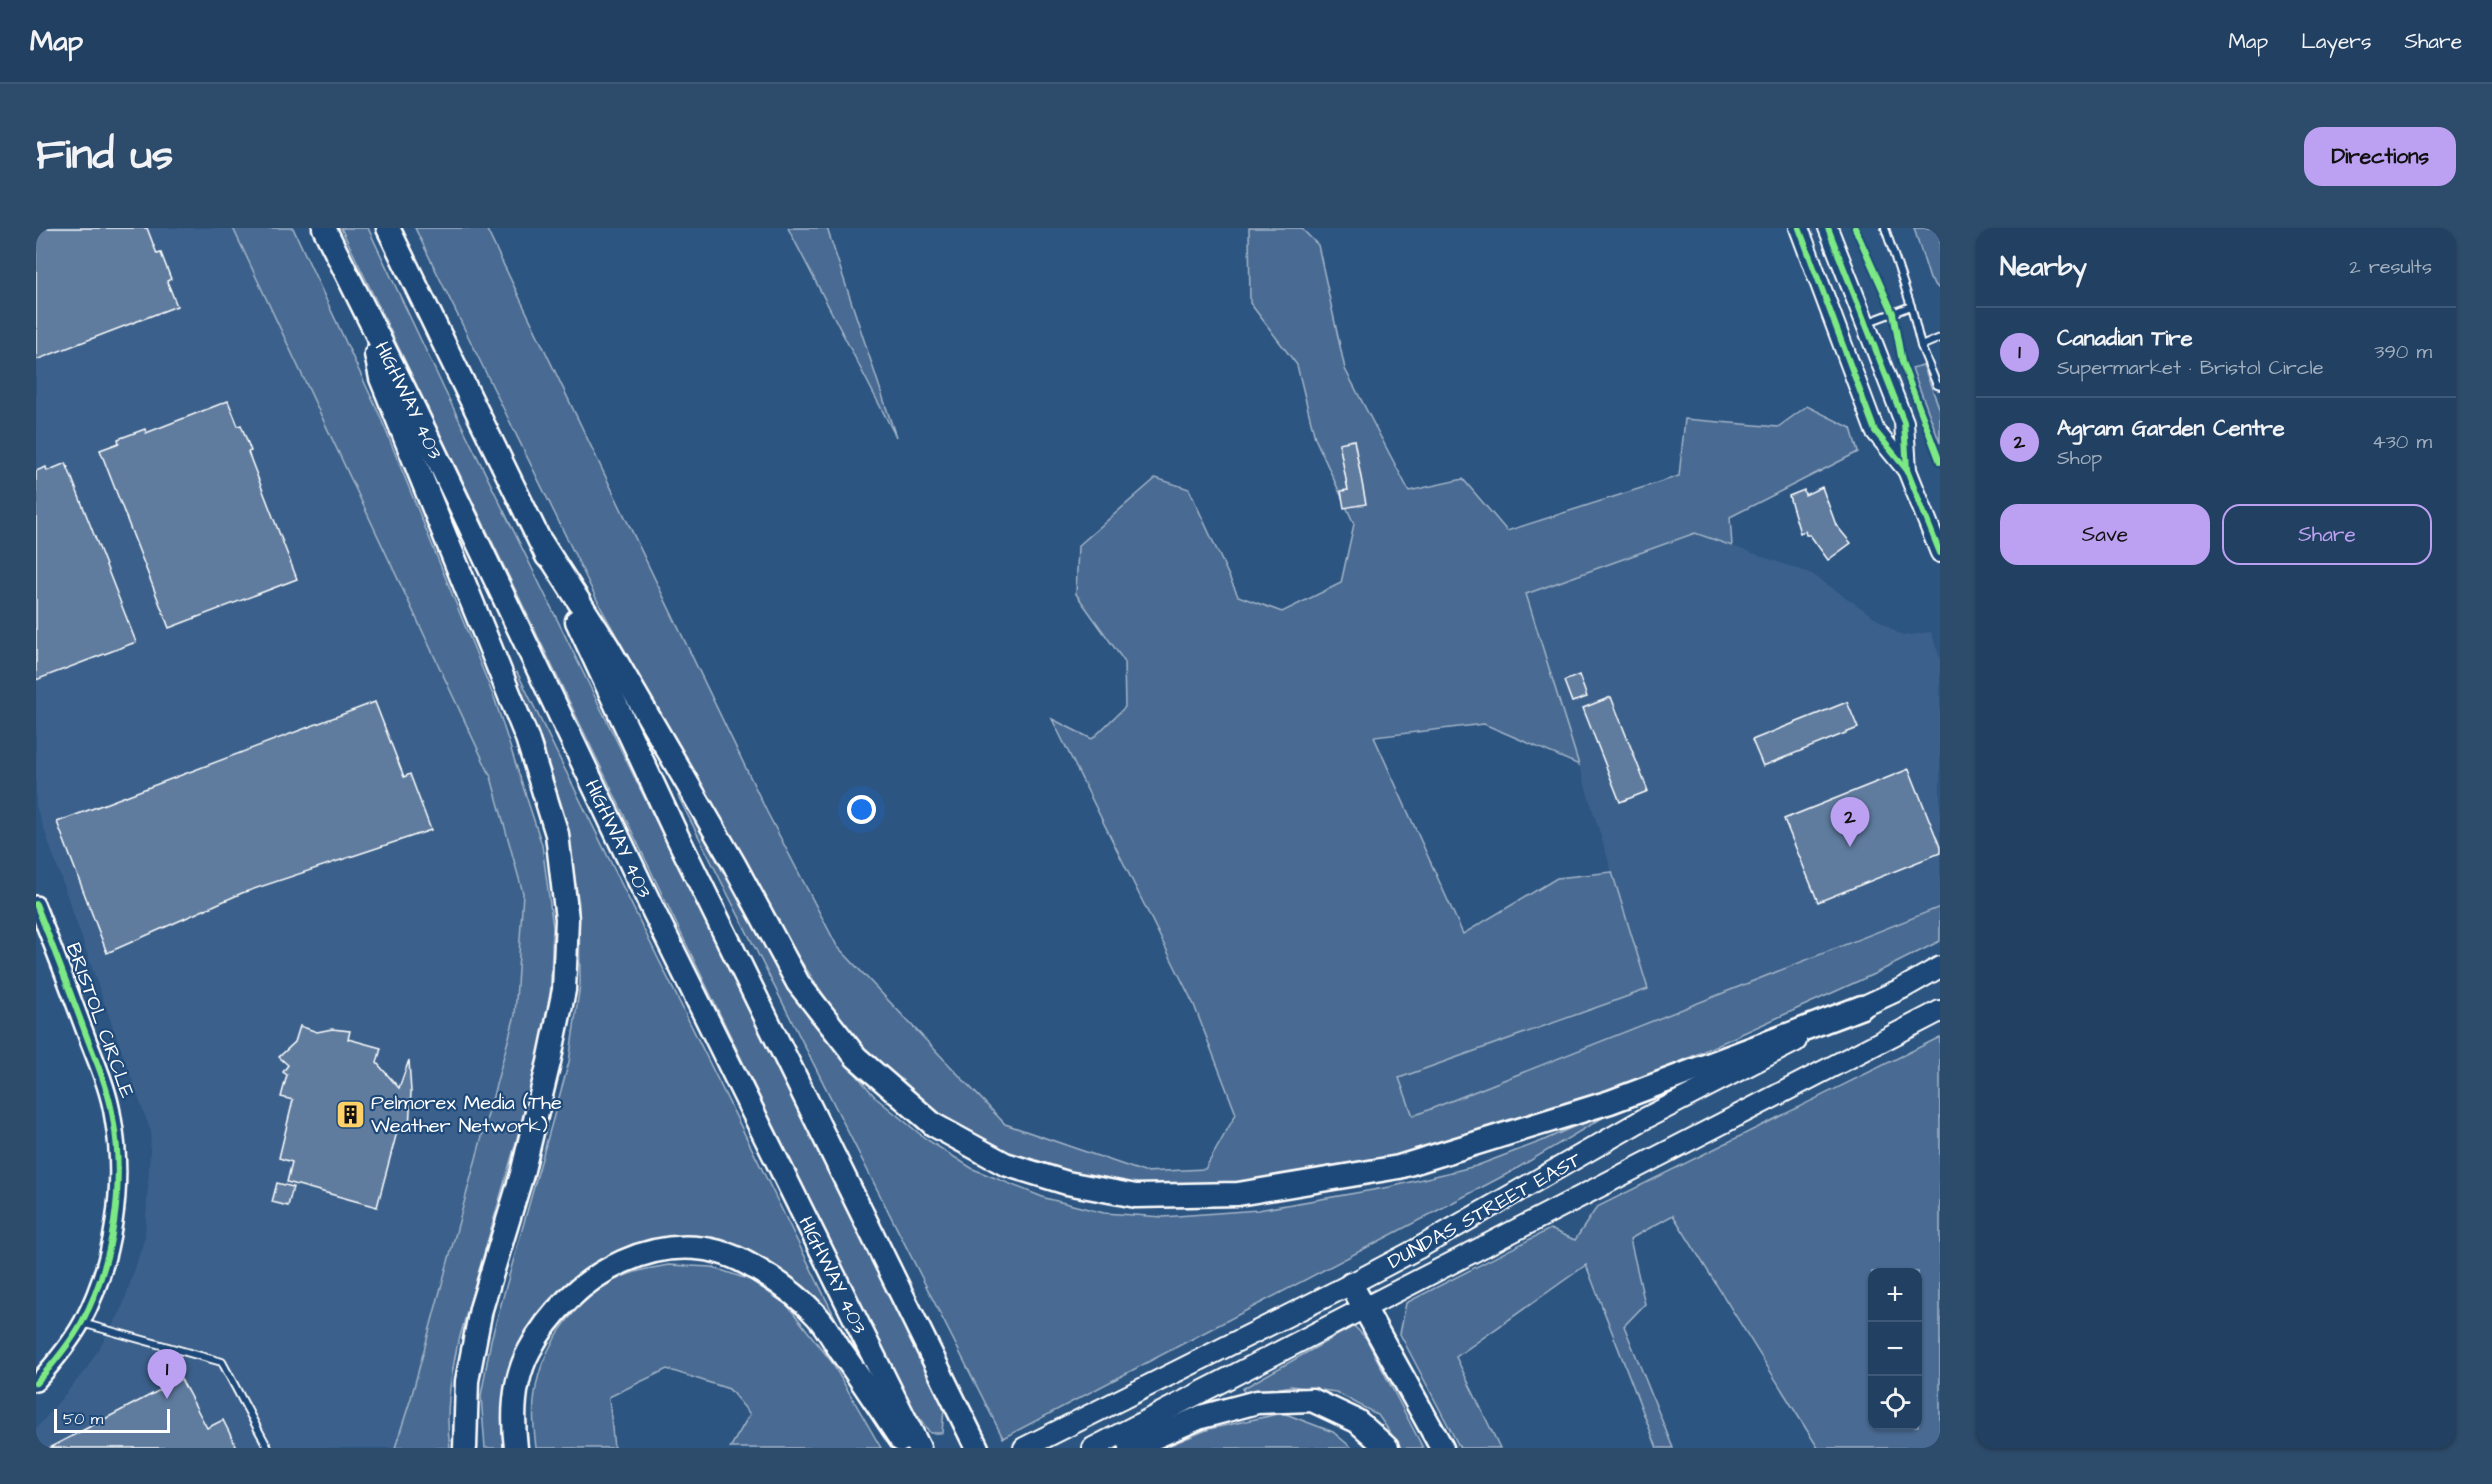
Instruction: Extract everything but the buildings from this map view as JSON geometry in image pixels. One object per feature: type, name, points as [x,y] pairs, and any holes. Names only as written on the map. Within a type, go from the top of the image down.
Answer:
[{"type":"highway","name":"HIGHWAY 403","points":[[324,228],[414,409],[659,923],[919,1448]]},
{"type":"highway","points":[[388,228],[541,542],[678,838],[976,1444]]},
{"type":"highway","points":[[369,320],[381,378],[527,738],[557,834],[567,919],[564,990],[549,1062],[522,1173],[481,1309],[469,1371],[465,1448]]},
{"type":"highway","points":[[541,542],[608,647],[734,864],[798,984],[856,1057],[934,1125],[1005,1164],[1067,1183],[1136,1196],[1238,1194],[1399,1167],[1610,1102],[1862,1007]]},
{"type":"highway","points":[[516,1448],[513,1423],[516,1385],[528,1352],[545,1325],[567,1299],[596,1276],[648,1251],[674,1247],[719,1251],[747,1263],[783,1286],[817,1317],[906,1448]]},
{"type":"highway","points":[[1351,1284],[1442,1448]]},
{"type":"highway","points":[[1130,1448],[1201,1417],[1257,1402],[1312,1401],[1357,1421],[1387,1448]]},
{"type":"main road","points":[[1799,228],[1875,431],[1908,470]]},
{"type":"main road","points":[[1828,228],[1904,422],[1908,470],[1940,553]]},
{"type":"main road","name":"DUNDAS STREET EAST","points":[[1032,1444],[1351,1284],[1417,1249],[1644,1119],[1940,967]]},
{"type":"main road","name":"DUNDAS STREET EAST","points":[[1093,1448],[1940,1011]]},
{"type":"street","name":"BRISTOL CIRCLE","points":[[36,904],[107,1091],[118,1153],[117,1199],[108,1249],[93,1299],[82,1323],[56,1361],[36,1383]]},
{"type":"lane","points":[[1885,228],[1911,306],[1921,346],[1937,385],[1940,386]]},
{"type":"lane","points":[[1866,323],[1911,306]]},
{"type":"lane","points":[[1921,346],[1940,338]]},
{"type":"lane","points":[[82,1323],[222,1362],[268,1448]]},
{"type":"shaded area","points":[[36,228],[233,228],[491,777],[523,893],[515,1015],[411,1398],[395,1448],[36,1448],[36,1429],[87,1368],[121,1311],[145,1237],[151,1132],[36,806]]},
{"type":"shaded area","points":[[233,228],[293,228],[380,416],[495,700],[542,845],[553,927],[550,1000],[537,1069],[457,1347],[449,1398],[450,1448],[395,1448],[411,1398],[515,1015],[523,893],[491,777]]},
{"type":"shaded area","points":[[341,228],[368,228],[445,391],[944,1408],[942,1433],[930,1433],[904,1396]]},
{"type":"shaded area","points":[[415,228],[486,228],[767,812],[837,946],[1005,1124],[1144,1172],[1205,1169],[1236,1114],[1194,1005],[1052,719],[1092,739],[1125,707],[1124,661],[1076,594],[1078,546],[1156,478],[1189,489],[1238,596],[1282,612],[1341,583],[1354,524],[1315,438],[1297,365],[1250,303],[1249,228],[1301,228],[1318,245],[1345,369],[1409,491],[1463,479],[1507,531],[1679,476],[1685,419],[1778,427],[1807,406],[1851,428],[1858,452],[1730,517],[1732,546],[1695,533],[1526,594],[1579,765],[1484,724],[1374,737],[1463,934],[1557,878],[1612,872],[1648,989],[1399,1078],[1413,1116],[1940,907],[1940,941],[1874,974],[1560,1116],[1283,1185],[1117,1193],[976,1147],[859,1047],[792,948],[601,608]]},
{"type":"shaded area","points":[[788,228],[827,228],[896,437]]},
{"type":"shaded area","points":[[1914,228],[1940,228],[1940,290],[1930,279]]},
{"type":"shaded area","points":[[1923,365],[1940,410],[1940,443],[1912,368]]},
{"type":"shaded area","points":[[1695,533],[1812,574],[1902,636],[1931,632],[1940,658],[1940,907],[1413,1116],[1399,1078],[1648,989],[1526,594]]},
{"type":"shaded area","points":[[517,672],[853,1354],[803,1291],[765,1261],[718,1244],[672,1240],[534,1324],[507,1448],[485,1448],[481,1396],[491,1340],[569,1062],[580,984],[579,904],[565,818],[543,745],[513,674]]},
{"type":"shaded area","points":[[681,795],[742,907],[811,1021],[876,1098],[926,1139],[973,1169],[1045,1198],[1104,1213],[1163,1217],[1258,1210],[1390,1187],[1476,1166],[1542,1141],[1615,1108],[1616,1110],[1509,1173],[1003,1438],[678,796]]},
{"type":"shaded area","points":[[1940,1037],[1940,1448],[1818,1448],[1673,1215],[1630,1239],[1645,1304],[1624,1326],[1673,1448],[1657,1448],[1586,1265],[1456,1357],[1500,1448],[1460,1448],[1400,1334],[1406,1303],[1550,1229],[1575,1240],[1597,1207]]},
{"type":"shaded area","points":[[668,1265],[712,1267],[750,1280],[788,1306],[831,1361],[881,1448],[730,1448],[750,1414],[729,1389],[667,1369],[609,1397],[614,1448],[536,1448],[534,1407],[539,1374],[546,1355],[568,1320],[597,1291],[614,1281],[636,1272]]},
{"type":"shaded area","points":[[1354,1326],[1366,1338],[1423,1448],[1401,1448],[1378,1415],[1336,1392],[1291,1386],[1247,1395],[1242,1389]]},
{"type":"shaded area","points":[[1283,1413],[1333,1432],[1352,1448],[1163,1448],[1209,1429]]},
{"type":"cycle path","points":[[1799,228],[1875,431],[1907,470]]},
{"type":"cycle path","points":[[1828,228],[1904,422],[1907,470],[1940,553]]},
{"type":"cycle path","points":[[1855,228],[1893,313],[1902,362],[1940,462]]},
{"type":"cycle path","points":[[36,904],[106,1088],[113,1118],[118,1169],[114,1222],[102,1274],[93,1299],[72,1338],[36,1383]]},
{"type":"place","name":"Agram Garden Centre","points":[[1850,847]]},
{"type":"place","name":"Pelmorex Media (The Weather Network)","points":[[350,1114]]},
{"type":"place","name":"Canadian Tire","points":[[167,1399]]}]
